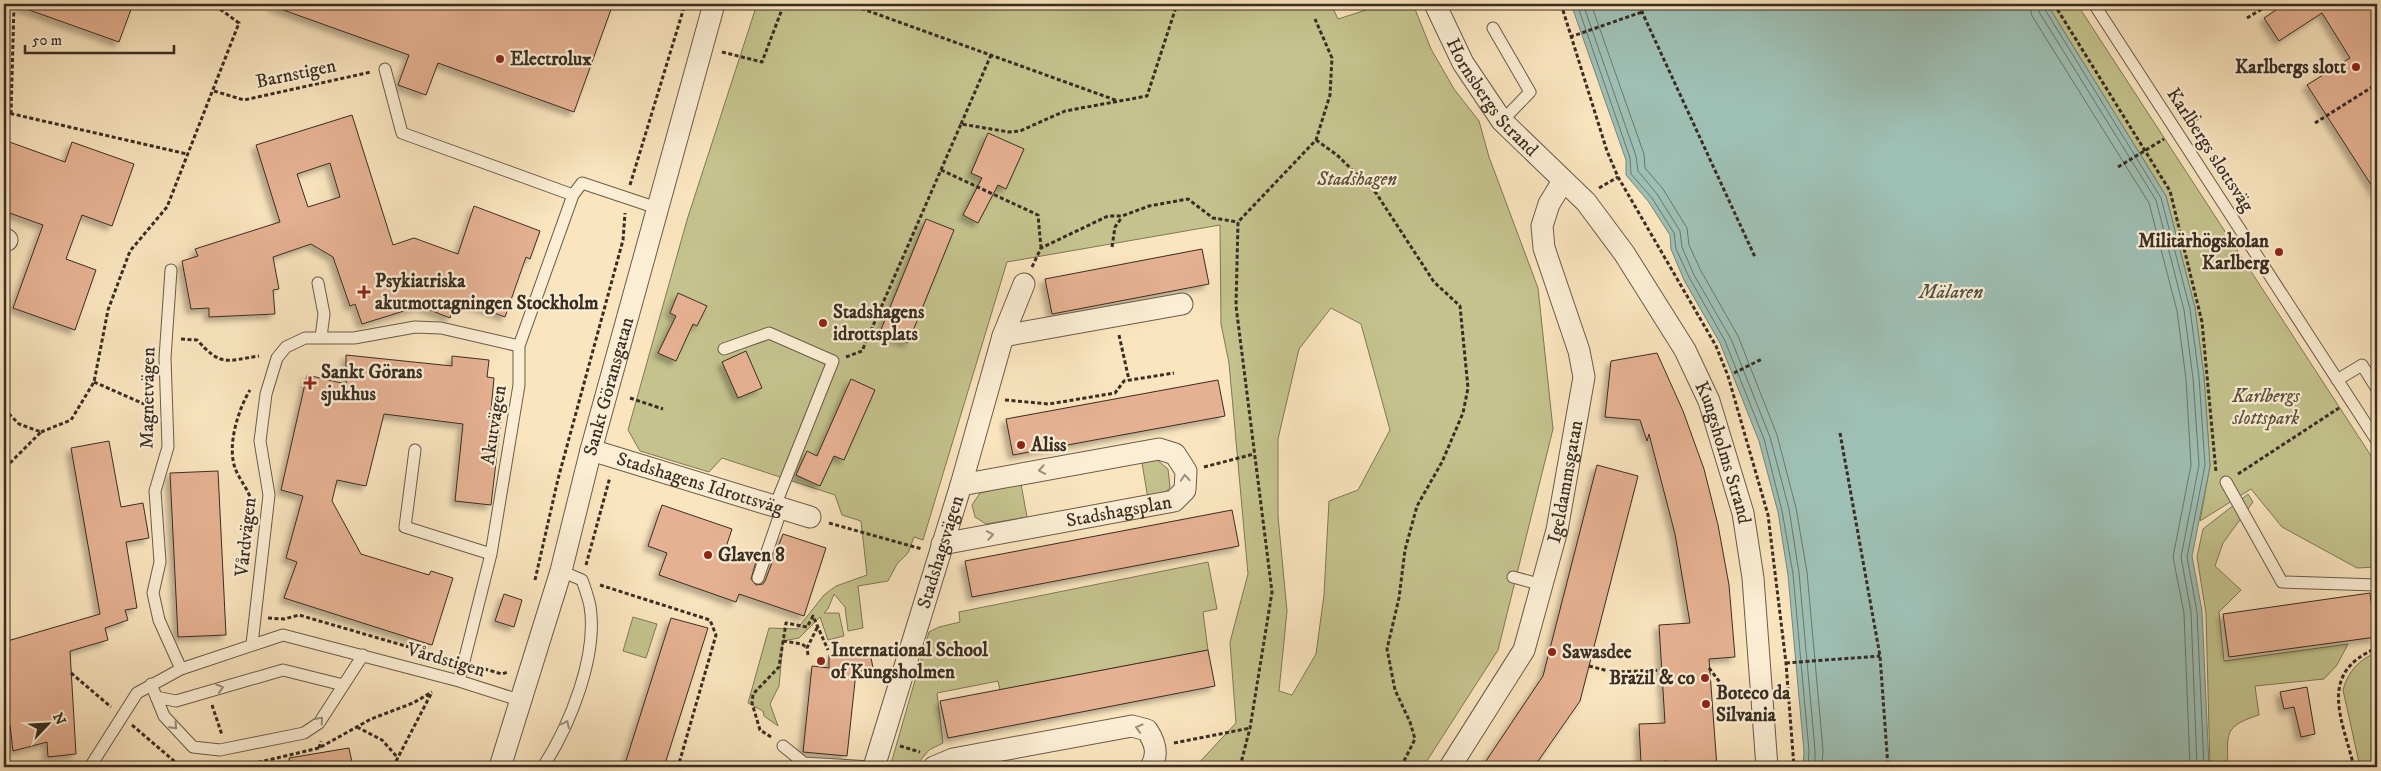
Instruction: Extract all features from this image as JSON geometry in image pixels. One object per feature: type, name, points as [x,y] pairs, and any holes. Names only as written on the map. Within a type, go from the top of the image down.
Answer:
[{"type":"street","name":"Sankt Göransgatan","points":[[500,767],[560,571],[591,450],[714,4]]},
{"type":"street","name":"Hornsbergs Strand","points":[[1435,4],[1463,63],[1502,121],[1563,181]]},
{"type":"street","name":"Igeldammsgatan","points":[[1450,767],[1524,650],[1557,530],[1584,377],[1579,351],[1544,248],[1542,226],[1549,204],[1563,181]]},
{"type":"street","name":"Kungsholms Strand","points":[[1563,181],[1596,214],[1624,253],[1686,350],[1709,402],[1743,513],[1753,578],[1767,767]]},
{"type":"street","name":"Stadshagsvägen","points":[[873,767],[961,485],[1002,336],[1024,284]]},
{"type":"street","points":[[1002,336],[1182,304]]},
{"type":"street","name":"Stadshagsplan","points":[[942,544],[1174,501],[1185,490],[1186,471],[1176,454],[1159,449],[961,485]]},
{"type":"street","name":"Stadshagens Idrottsväg","points":[[591,450],[810,517]]},
{"type":"street","points":[[929,760],[953,759],[1132,726],[1147,730],[1153,757]]},
{"type":"lane","name":"Karlbergs slottsväg","points":[[2094,4],[2377,441]]},
{"type":"lane","points":[[1493,28],[1530,92],[1502,121]]},
{"type":"lane","points":[[385,69],[402,133],[573,194]]},
{"type":"lane","name":"Akutvägen","points":[[459,681],[491,554],[519,384],[518,346],[573,194],[582,183],[626,198]]},
{"type":"lane","points":[[626,198],[657,208]]},
{"type":"lane","name":"Magnetvägen","points":[[170,270],[165,358],[168,447],[155,491],[160,562],[153,593],[158,620],[181,668]]},
{"type":"lane","points":[[318,283],[324,314],[321,337]]},
{"type":"lane","points":[[278,358],[286,347],[305,338],[354,338],[415,327],[441,328],[518,346]]},
{"type":"lane","points":[[724,349],[769,334],[833,361],[778,507],[758,578]]},
{"type":"lane","name":"Vårdvägen","points":[[252,644],[269,495],[260,441],[266,394],[278,358]]},
{"type":"lane","points":[[2337,380],[2362,365],[2377,389]]},
{"type":"lane","points":[[415,450],[405,526],[491,554]]},
{"type":"lane","points":[[2226,482],[2282,582],[2377,584]]},
{"type":"lane","points":[[543,767],[554,750],[578,697],[591,638],[590,606],[582,580],[560,571]]},
{"type":"lane","points":[[1513,577],[1542,585]]},
{"type":"lane","name":"Vårdstigen","points":[[90,767],[137,693],[181,668],[283,635],[459,681],[520,700]]},
{"type":"lane","points":[[151,684],[164,716],[192,747],[225,750],[304,733],[319,723],[363,655]]},
{"type":"lane","points":[[156,697],[176,701],[282,670],[343,685]]},
{"type":"lane","points":[[783,746],[804,763],[873,767]]},
{"type":"path","points":[[11,114],[14,4]]},
{"type":"path","points":[[4,469],[40,432],[71,420],[94,382],[108,310],[130,251],[167,207],[240,23],[213,4]]},
{"type":"path","name":"Sankt Göransgatan","points":[[545,532],[625,232],[626,198],[684,4]]},
{"type":"path","points":[[730,54],[762,62],[784,4]]},
{"type":"path","points":[[848,4],[1119,101]]},
{"type":"path","points":[[961,124],[1008,132],[1020,131],[1065,112],[1147,96],[1177,4]]},
{"type":"path","points":[[1561,4],[1570,38],[1607,151],[1618,177],[1596,190]]},
{"type":"path","points":[[1641,4],[1642,12],[1755,257]]},
{"type":"path","points":[[2054,4],[2170,191],[2202,322],[2216,471],[2226,482],[2350,401]]},
{"type":"path","points":[[2247,18],[2270,4]]},
{"type":"path","points":[[1570,38],[1642,12]]},
{"type":"path","points":[[1240,767],[1250,728],[1272,592],[1236,306],[1238,222],[1316,140],[1330,96],[1332,58],[1315,19]]},
{"type":"path","points":[[833,361],[862,351],[991,55]]},
{"type":"path","name":"Barnstigen","points":[[214,91],[244,100],[385,69]]},
{"type":"path","points":[[2315,123],[2377,84]]},
{"type":"path","points":[[4,112],[187,154]]},
{"type":"path","points":[[1316,140],[1337,155],[1376,193],[1434,282],[1460,306],[1468,388],[1463,414],[1442,462],[1417,506],[1405,550],[1399,598],[1387,649],[1395,690],[1410,722],[1415,739],[1401,767]]},
{"type":"path","points":[[2118,167],[2140,154]]},
{"type":"path","points":[[941,170],[1038,215],[1042,248],[1024,284]]},
{"type":"path","points":[[1042,248],[1108,216],[1122,216],[1148,206],[1188,199],[1213,218],[1238,222]]},
{"type":"path","points":[[1112,247],[1115,227],[1122,216]]},
{"type":"path","points":[[197,340],[213,357],[223,361],[259,356],[278,358]]},
{"type":"path","points":[[1121,346],[1129,380]]},
{"type":"path","points":[[259,356],[259,363]]},
{"type":"path","points":[[1734,373],[1762,359]]},
{"type":"path","points":[[984,398],[1049,404],[1115,393],[1124,381],[1174,373]]},
{"type":"path","points":[[94,382],[167,414]]},
{"type":"path","points":[[244,556],[251,500],[234,467],[234,441],[236,419],[243,402],[254,385]]},
{"type":"path","points":[[630,398],[663,409]]},
{"type":"path","points":[[4,409],[19,424],[40,432]]},
{"type":"path","points":[[1840,433],[1880,656],[1888,767]]},
{"type":"path","points":[[1186,471],[1254,454]]},
{"type":"path","points":[[833,524],[916,548]]},
{"type":"path","points":[[600,585],[710,620],[716,635],[678,767]]},
{"type":"path","points":[[255,615],[284,619],[299,615],[502,674]]},
{"type":"path","points":[[783,746],[760,730],[752,703],[753,694],[779,667],[786,624],[807,627],[813,616],[828,650]]},
{"type":"path","points":[[808,655],[807,648],[818,626]]},
{"type":"path","points":[[783,641],[802,644],[807,648]]},
{"type":"path","points":[[2354,767],[2340,709],[2339,682],[2349,666],[2362,655],[2377,648]]},
{"type":"path","points":[[1786,663],[1880,656]]},
{"type":"path","points":[[1589,666],[1612,672],[1662,670]]},
{"type":"path","points":[[1709,668],[1722,685]]},
{"type":"path","points":[[423,689],[432,692]]},
{"type":"path","points":[[208,692],[220,725],[225,750]]},
{"type":"path","points":[[239,767],[319,748],[357,727],[413,703],[432,692]]},
{"type":"path","points":[[393,767],[432,692]]},
{"type":"path","points":[[357,727],[382,740],[398,758]]},
{"type":"path","points":[[1153,757],[1250,728]]},
{"type":"path","points":[[319,748],[322,735]]},
{"type":"path","points":[[897,745],[929,760]]},
{"type":"green space","name":"Stadshagen","points":[[757,4],[1331,4],[1338,19],[1385,4],[1413,4],[1431,49],[1454,89],[1479,121],[1489,157],[1538,288],[1553,429],[1498,650],[1423,767],[1195,767],[1236,723],[1230,642],[1248,574],[1229,363],[1221,324],[1220,225],[1007,262],[923,540],[914,537],[908,553],[897,564],[888,581],[858,586],[863,628],[848,631],[845,607],[834,594],[828,609],[824,613],[839,613],[844,636],[828,640],[820,617],[799,638],[783,641],[779,686],[770,704],[778,726],[764,716],[763,711],[748,703],[769,628],[797,629],[824,595],[836,586],[867,575],[861,521],[842,515],[835,495],[722,458],[709,472],[640,451],[628,430],[687,220]],"holes":[[[1331,308],[1361,324],[1390,430],[1358,490],[1329,501],[1324,595],[1316,654],[1292,695],[1279,691],[1287,611],[1278,516],[1278,439],[1299,349]]]},
{"type":"green space","name":"Karlbergs slottspark","points":[[2047,4],[2077,4],[2377,465],[2377,567],[2357,568],[2282,527],[2251,489],[2200,521],[2210,466],[2204,377],[2195,308],[2166,196]]},
{"type":"green space","points":[[1157,460],[1168,469],[1170,487],[1166,492],[1148,499],[1142,463]]},
{"type":"green space","points":[[1021,484],[1027,517],[986,524],[975,517],[972,505],[980,493]]},
{"type":"green space","points":[[2248,494],[2253,502],[2223,543],[2215,566],[2241,590],[2219,612],[2224,661],[2348,644],[2337,665],[2324,679],[2255,686],[2259,715],[2239,723],[2230,732],[2228,739],[2228,767],[2210,767],[2206,613],[2197,557],[2203,529]]},
{"type":"green space","points":[[1208,562],[1217,609],[1203,612],[1208,650],[1000,690],[998,681],[937,693],[943,743],[929,750],[915,767],[890,767],[929,632],[939,627],[960,622],[959,612]]},
{"type":"green space","points":[[633,617],[657,624],[646,658],[623,651]]},
{"type":"green space","points":[[2377,652],[2377,767],[2360,767],[2343,690],[2348,677],[2355,667]]},
{"type":"water","name":"Mälaren","points":[[1571,4],[2047,4],[2166,196],[2195,308],[2204,377],[2210,466],[2192,556],[2202,611],[2209,767],[1803,767],[1804,752],[1788,575],[1778,512],[1759,441],[1720,343],[1684,280],[1671,249],[1670,235],[1648,201],[1626,175],[1626,160]]},
{"type":"building","points":[[19,4],[133,4],[119,42],[18,6]]},
{"type":"building","name":"Electrolux","points":[[273,4],[613,4],[574,112],[438,63],[426,95],[398,85],[409,55],[272,6]]},
{"type":"building","name":"Karlbergs slott","points":[[2285,4],[2377,4],[2377,194],[2307,85],[2350,58],[2322,13],[2279,41],[2264,18]]},
{"type":"building","points":[[352,115],[393,245],[414,238],[458,254],[474,206],[540,231],[530,259],[526,257],[505,317],[456,299],[450,318],[420,306],[362,324],[355,304],[350,306],[333,257],[311,244],[273,257],[279,289],[273,290],[275,314],[209,317],[209,308],[191,309],[182,261],[198,256],[195,249],[280,222],[256,145]],"holes":[[[330,163],[340,197],[308,207],[297,174]]]},
{"type":"building","points":[[988,133],[1024,149],[1006,189],[998,185],[978,223],[963,215],[982,178],[971,173]]},
{"type":"building","points":[[4,140],[65,162],[72,142],[134,164],[112,226],[82,215],[66,259],[96,270],[75,330],[13,308],[43,225],[4,211]]},
{"type":"building","points":[[926,219],[954,230],[908,343],[880,332]]},
{"type":"building","points":[[1202,249],[1209,284],[1052,314],[1045,279]]},
{"type":"building","points":[[678,293],[707,306],[697,326],[693,324],[676,361],[658,353],[676,316],[670,313]]},
{"type":"building","points":[[746,351],[762,388],[738,398],[722,362]]},
{"type":"building","points":[[1657,353],[1683,411],[1704,469],[1718,525],[1729,585],[1735,657],[1709,659],[1717,767],[1669,767],[1668,761],[1641,763],[1639,724],[1665,723],[1659,625],[1690,623],[1675,534],[1649,434],[1647,441],[1640,420],[1605,417],[1611,361]]},
{"type":"building","points":[[346,355],[452,366],[452,356],[489,360],[487,377],[494,378],[491,410],[502,411],[491,505],[455,501],[463,424],[384,414],[366,486],[337,480],[332,501],[361,554],[429,575],[431,571],[453,578],[432,645],[284,598],[297,562],[286,558],[303,496],[281,490],[307,375],[346,384]]},
{"type":"building","points":[[851,379],[875,390],[844,460],[834,456],[820,486],[796,475],[807,451],[817,456]]},
{"type":"building","points":[[1218,380],[1225,416],[1013,455],[1006,419]]},
{"type":"building","points":[[109,441],[121,507],[143,503],[149,538],[126,542],[137,608],[125,610],[128,620],[105,628],[108,640],[70,651],[76,754],[48,757],[47,742],[13,751],[10,725],[4,727],[4,642],[100,614],[71,448]]},
{"type":"building","points":[[1597,465],[1638,476],[1580,701],[1534,767],[1482,767],[1543,676]]},
{"type":"building","points":[[218,471],[226,635],[178,637],[170,473]]},
{"type":"building","name":"Glaven 8","points":[[662,505],[732,529],[726,547],[757,558],[751,579],[756,585],[763,584],[765,581],[783,534],[826,548],[804,616],[739,594],[736,602],[659,575],[667,553],[648,546]]},
{"type":"building","points":[[1232,510],[1239,546],[972,597],[965,561]]},
{"type":"building","points":[[2370,593],[2376,637],[2229,657],[2223,614]]},
{"type":"building","points":[[504,594],[522,600],[514,627],[495,621]]},
{"type":"building","points":[[671,618],[708,628],[664,767],[624,767]]},
{"type":"building","points":[[869,647],[873,668],[856,672],[847,756],[803,752],[812,666],[829,668],[829,655]]},
{"type":"building","points":[[1208,650],[1215,686],[948,738],[940,701]]},
{"type":"building","points":[[2307,687],[2315,734],[2301,737],[2294,707],[2284,709],[2280,692]]},
{"type":"building","points":[[349,748],[353,767],[290,767],[289,758]]},
{"type":"place","name":"Electrolux","points":[[500,59]]},
{"type":"place","name":"Karlbergs slott","points":[[2356,67]]},
{"type":"place","name":"Militärhögskolan Karlberg","points":[[2279,252]]},
{"type":"place","name":"Psykiatriska akutmottagningen Stockholm","points":[[364,292]]},
{"type":"place","name":"Stadshagens idrottsplats","points":[[823,323]]},
{"type":"place","name":"Sankt Görans sjukhus","points":[[310,383]]},
{"type":"place","name":"Aliss","points":[[1021,445]]},
{"type":"place","name":"Glaven 8","points":[[708,555]]},
{"type":"place","name":"Sawasdee","points":[[1552,652]]},
{"type":"place","name":"International School of Kungsholmen","points":[[821,661]]},
{"type":"place","name":"Brazil & co","points":[[1705,678]]},
{"type":"place","name":"Boteco da Silvania","points":[[1706,704]]}]
